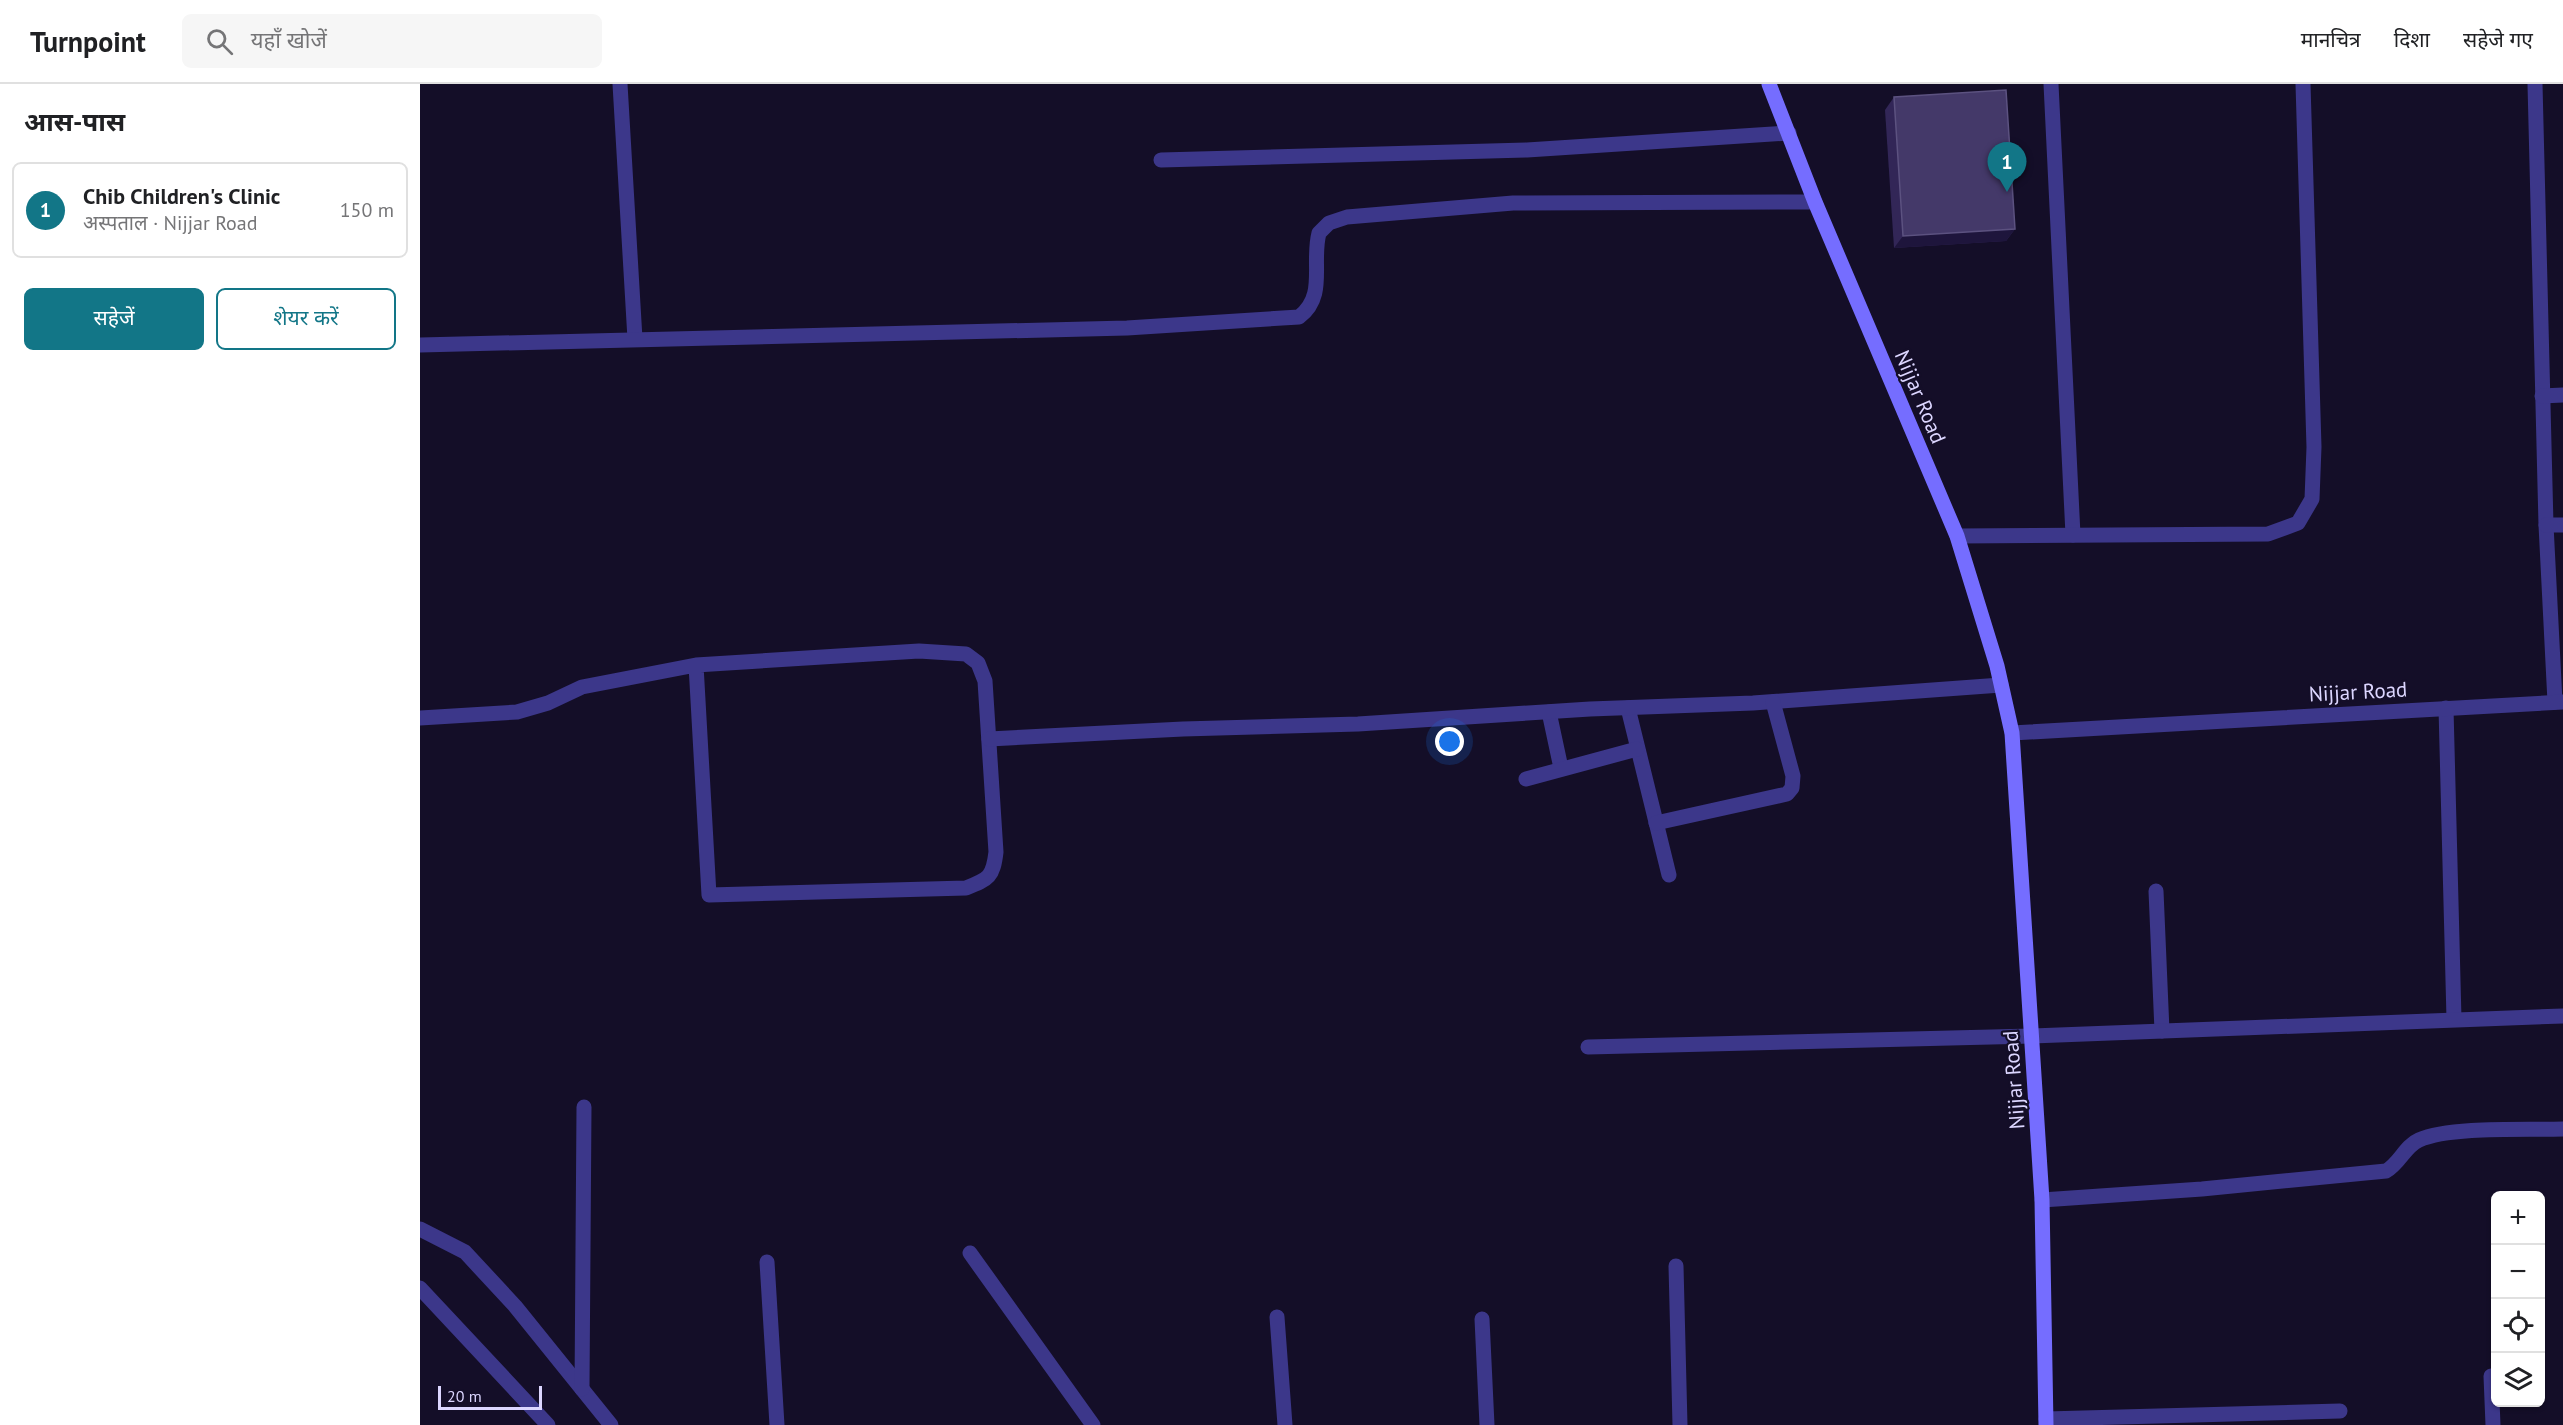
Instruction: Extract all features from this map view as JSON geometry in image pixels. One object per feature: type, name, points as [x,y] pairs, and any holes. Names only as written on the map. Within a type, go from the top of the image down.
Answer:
[{"type":"street","points":[[620,84],[635,339]]},
{"type":"street","name":"Nijjar Road","points":[[1769,84],[1815,202],[1957,536],[2001,685],[2012,733],[2042,1200],[2046,1422]]},
{"type":"street","points":[[2052,84],[2073,535]]},
{"type":"street","points":[[1957,536],[2268,534],[2298,523],[2312,499],[2313,390],[2303,84]]},
{"type":"street","points":[[2535,84],[2546,525],[2559,702]]},
{"type":"street","points":[[1161,160],[1527,150],[1790,133]]},
{"type":"street","points":[[420,345],[1127,328],[1299,317],[1308,310],[1317,296],[1315,271],[1319,233],[1329,223],[1347,217],[1513,203],[1815,202]]},
{"type":"street","points":[[2542,396],[2563,395]]},
{"type":"street","points":[[2546,525],[2563,525]]},
{"type":"street","points":[[420,718],[517,712],[548,703],[582,687],[696,665],[919,651],[966,654],[978,663],[985,681],[996,852],[994,868],[986,880],[966,888],[709,895],[696,665]]},
{"type":"street","points":[[989,739],[1184,729],[1358,724],[1549,712],[1773,702],[2001,685]]},
{"type":"street","points":[[1656,823],[1787,794],[1792,788],[1793,776],[1773,702]]},
{"type":"street","name":"Nijjar Road","points":[[2012,733],[2559,702]]},
{"type":"street","points":[[1628,708],[1669,875]]},
{"type":"street","points":[[2446,708],[2454,1019]]},
{"type":"street","points":[[1549,712],[1561,768]]},
{"type":"street","points":[[1526,779],[1637,749]]},
{"type":"street","points":[[2156,891],[2162,1031]]},
{"type":"street","points":[[1588,1047],[2032,1036],[2563,1016]]},
{"type":"street","points":[[582,1389],[584,1107]]},
{"type":"street","points":[[2042,1200],[2202,1189],[2386,1171],[2397,1165],[2404,1152],[2417,1140],[2439,1134],[2563,1129]]},
{"type":"street","points":[[420,1229],[465,1252],[515,1306],[611,1425]]},
{"type":"street","points":[[970,1253],[1093,1425]]},
{"type":"street","points":[[767,1262],[777,1425]]},
{"type":"street","points":[[1676,1266],[1680,1425]]},
{"type":"street","points":[[420,1288],[548,1425]]},
{"type":"street","points":[[1277,1317],[1285,1425]]},
{"type":"street","points":[[1482,1319],[1487,1425]]},
{"type":"street","points":[[2492,1407],[2493,1425]]},
{"type":"street","points":[[2046,1422],[2340,1411]]},
{"type":"building","points":[[2006,90],[2015,229],[1903,236],[1894,97]]},
{"type":"place","name":"Chib Children's Clinic","points":[[2007,192]]}]
